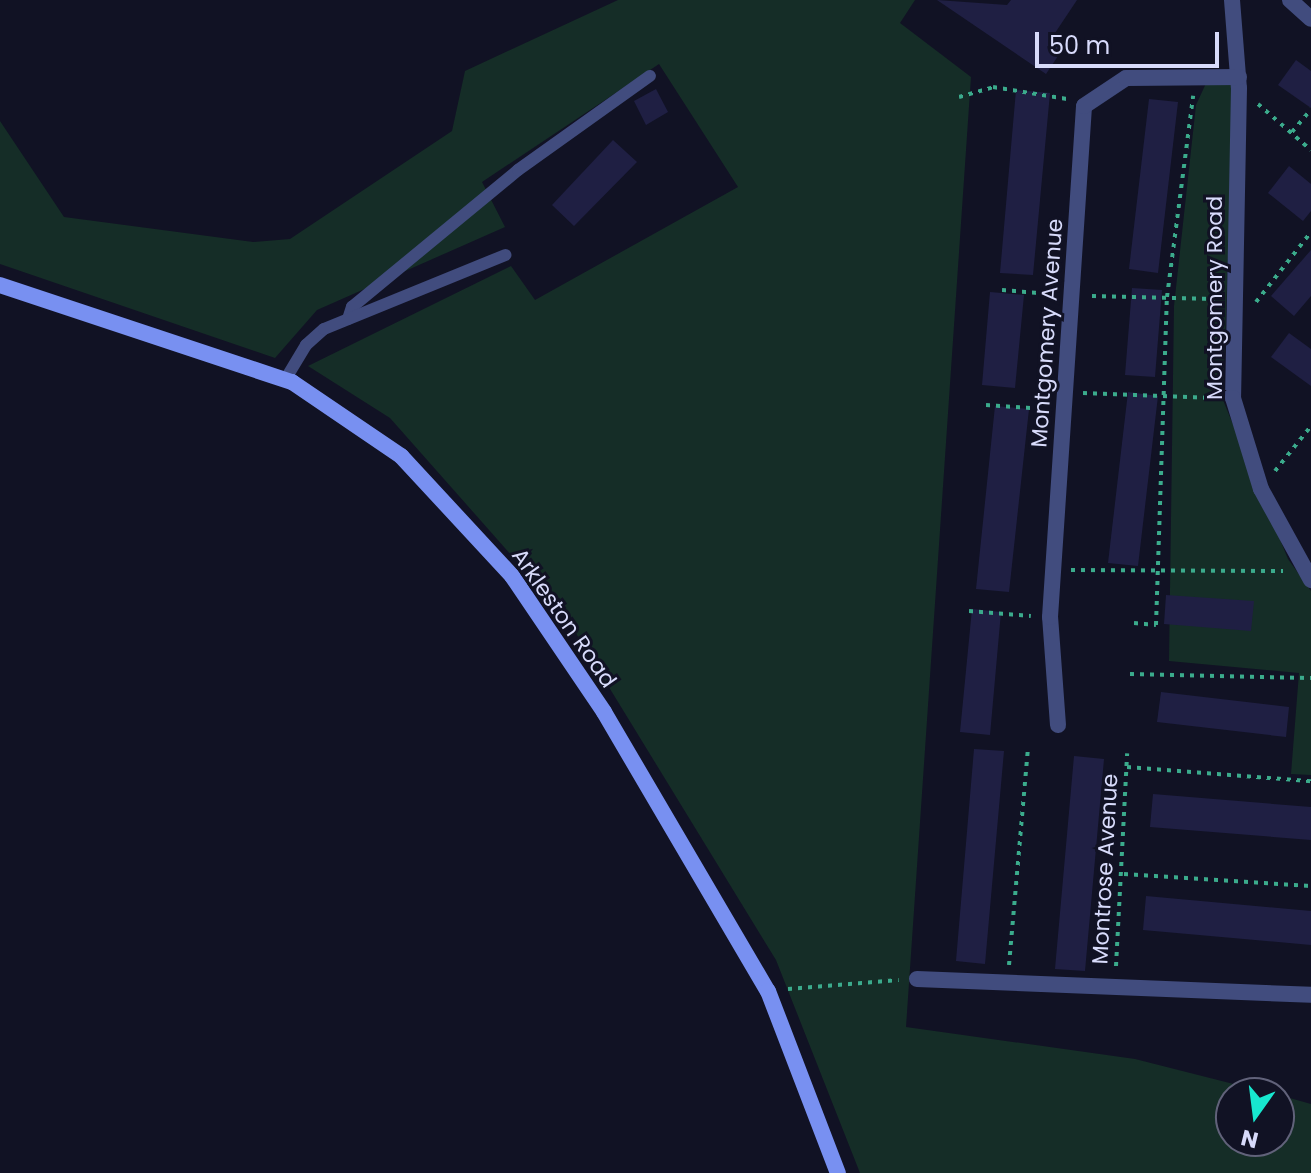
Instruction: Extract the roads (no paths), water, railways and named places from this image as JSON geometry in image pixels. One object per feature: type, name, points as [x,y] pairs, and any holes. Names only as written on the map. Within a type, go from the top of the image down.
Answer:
[{"type":"street","name":"Montgomery Road","points":[[1232,0],[1239,82],[1233,398],[1261,489],[1308,575]]},
{"type":"street","points":[[1290,0],[1311,19]]},
{"type":"street","name":"Montgomery Avenue","points":[[1058,725],[1053,569],[1084,106],[1126,78],[1206,78],[1239,82]]},
{"type":"street","name":"Arkleston Road","points":[[0,285],[285,380],[401,456],[512,576],[604,712],[768,991],[838,1173]]},
{"type":"street","points":[[917,979],[1311,995]]},
{"type":"lane","points":[[348,319],[352,307],[518,170],[650,76]]},
{"type":"lane","points":[[285,380],[306,345],[348,319],[505,255]]}]
